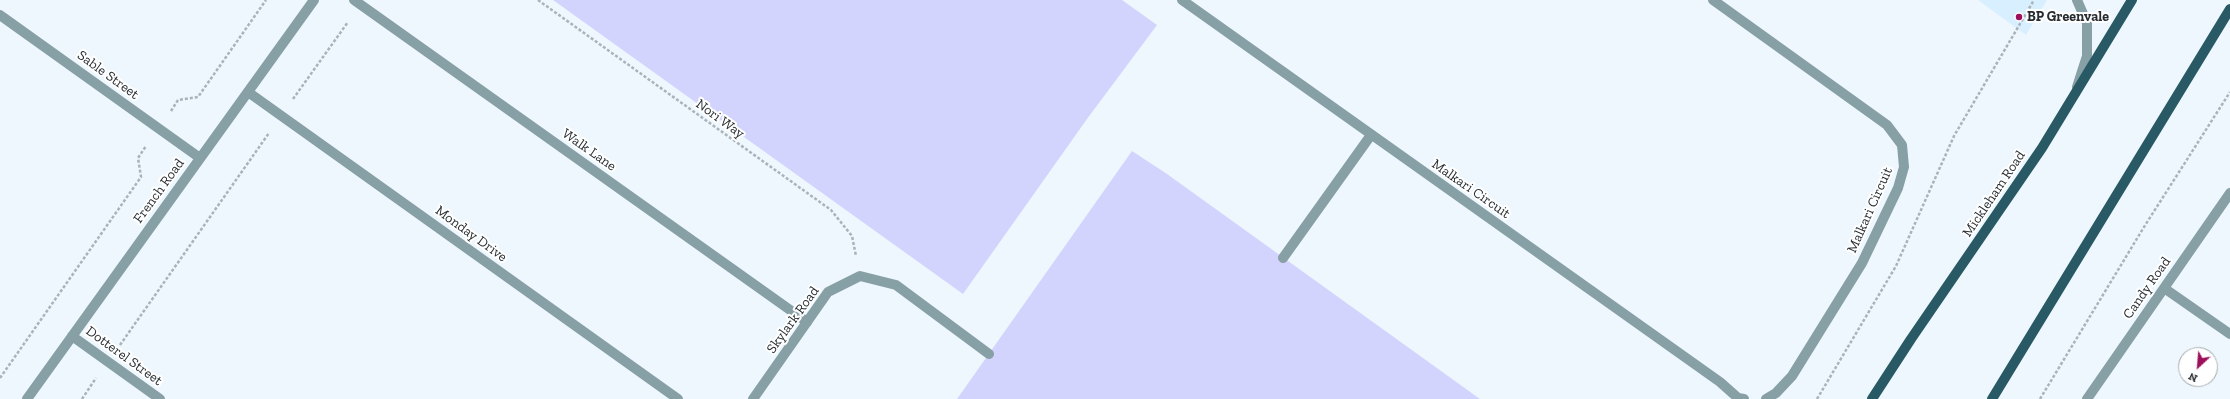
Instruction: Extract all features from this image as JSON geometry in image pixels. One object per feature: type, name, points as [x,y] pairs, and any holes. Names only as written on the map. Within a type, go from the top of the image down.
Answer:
[{"type":"main road","name":"Mickleham Road","points":[[1872,399],[1911,339],[2012,193],[2074,97],[2132,0]]},
{"type":"main road","points":[[1992,399],[2230,9]]},
{"type":"street","name":"French Road","points":[[27,399],[314,0]]},
{"type":"street","name":"Malkari Circuit","points":[[1182,0],[1713,378],[1738,398],[1744,399]]},
{"type":"street","name":"Malkari Circuit","points":[[1713,0],[1888,125],[1902,145],[1904,167],[1898,188],[1862,263],[1792,376],[1776,393],[1766,399]]},
{"type":"street","points":[[2074,97],[2087,56],[2087,23],[2077,0]]},
{"type":"street","name":"Walk Lane","points":[[357,2],[807,322]]},
{"type":"street","name":"Sable Street","points":[[0,15],[200,158]]},
{"type":"street","name":"Monday Drive","points":[[248,92],[678,399]]},
{"type":"street","points":[[1283,258],[1371,135]]},
{"type":"street","name":"Candy Road","points":[[2087,399],[2230,193]]},
{"type":"street","name":"Skylark Road","points":[[753,399],[828,292],[860,276]]},
{"type":"street","points":[[860,276],[896,285],[989,354]]},
{"type":"street","points":[[2164,288],[2230,334]]},
{"type":"street","name":"Dotterel Street","points":[[72,336],[160,399]]},
{"type":"path","points":[[0,378],[141,177],[138,158],[178,100],[198,97],[266,0]]},
{"type":"path","name":"Nori Way","points":[[538,0],[831,210],[852,236],[860,276]]},
{"type":"path","points":[[1817,399],[1896,266],[1954,136],[2034,0]]},
{"type":"path","points":[[82,399],[282,116],[357,2]]},
{"type":"path","points":[[2040,399],[2144,227],[2230,92]]},
{"type":"shaded area","points":[[553,0],[1122,0],[1157,25],[1087,119],[963,294]]},
{"type":"shaded area","name":"BP Greenvale","points":[[1978,0],[2047,0],[2026,35]]},
{"type":"shaded area","points":[[1132,151],[1167,174],[1480,399],[957,399]]},
{"type":"place","name":"BP Greenvale","points":[[2019,17]]}]
